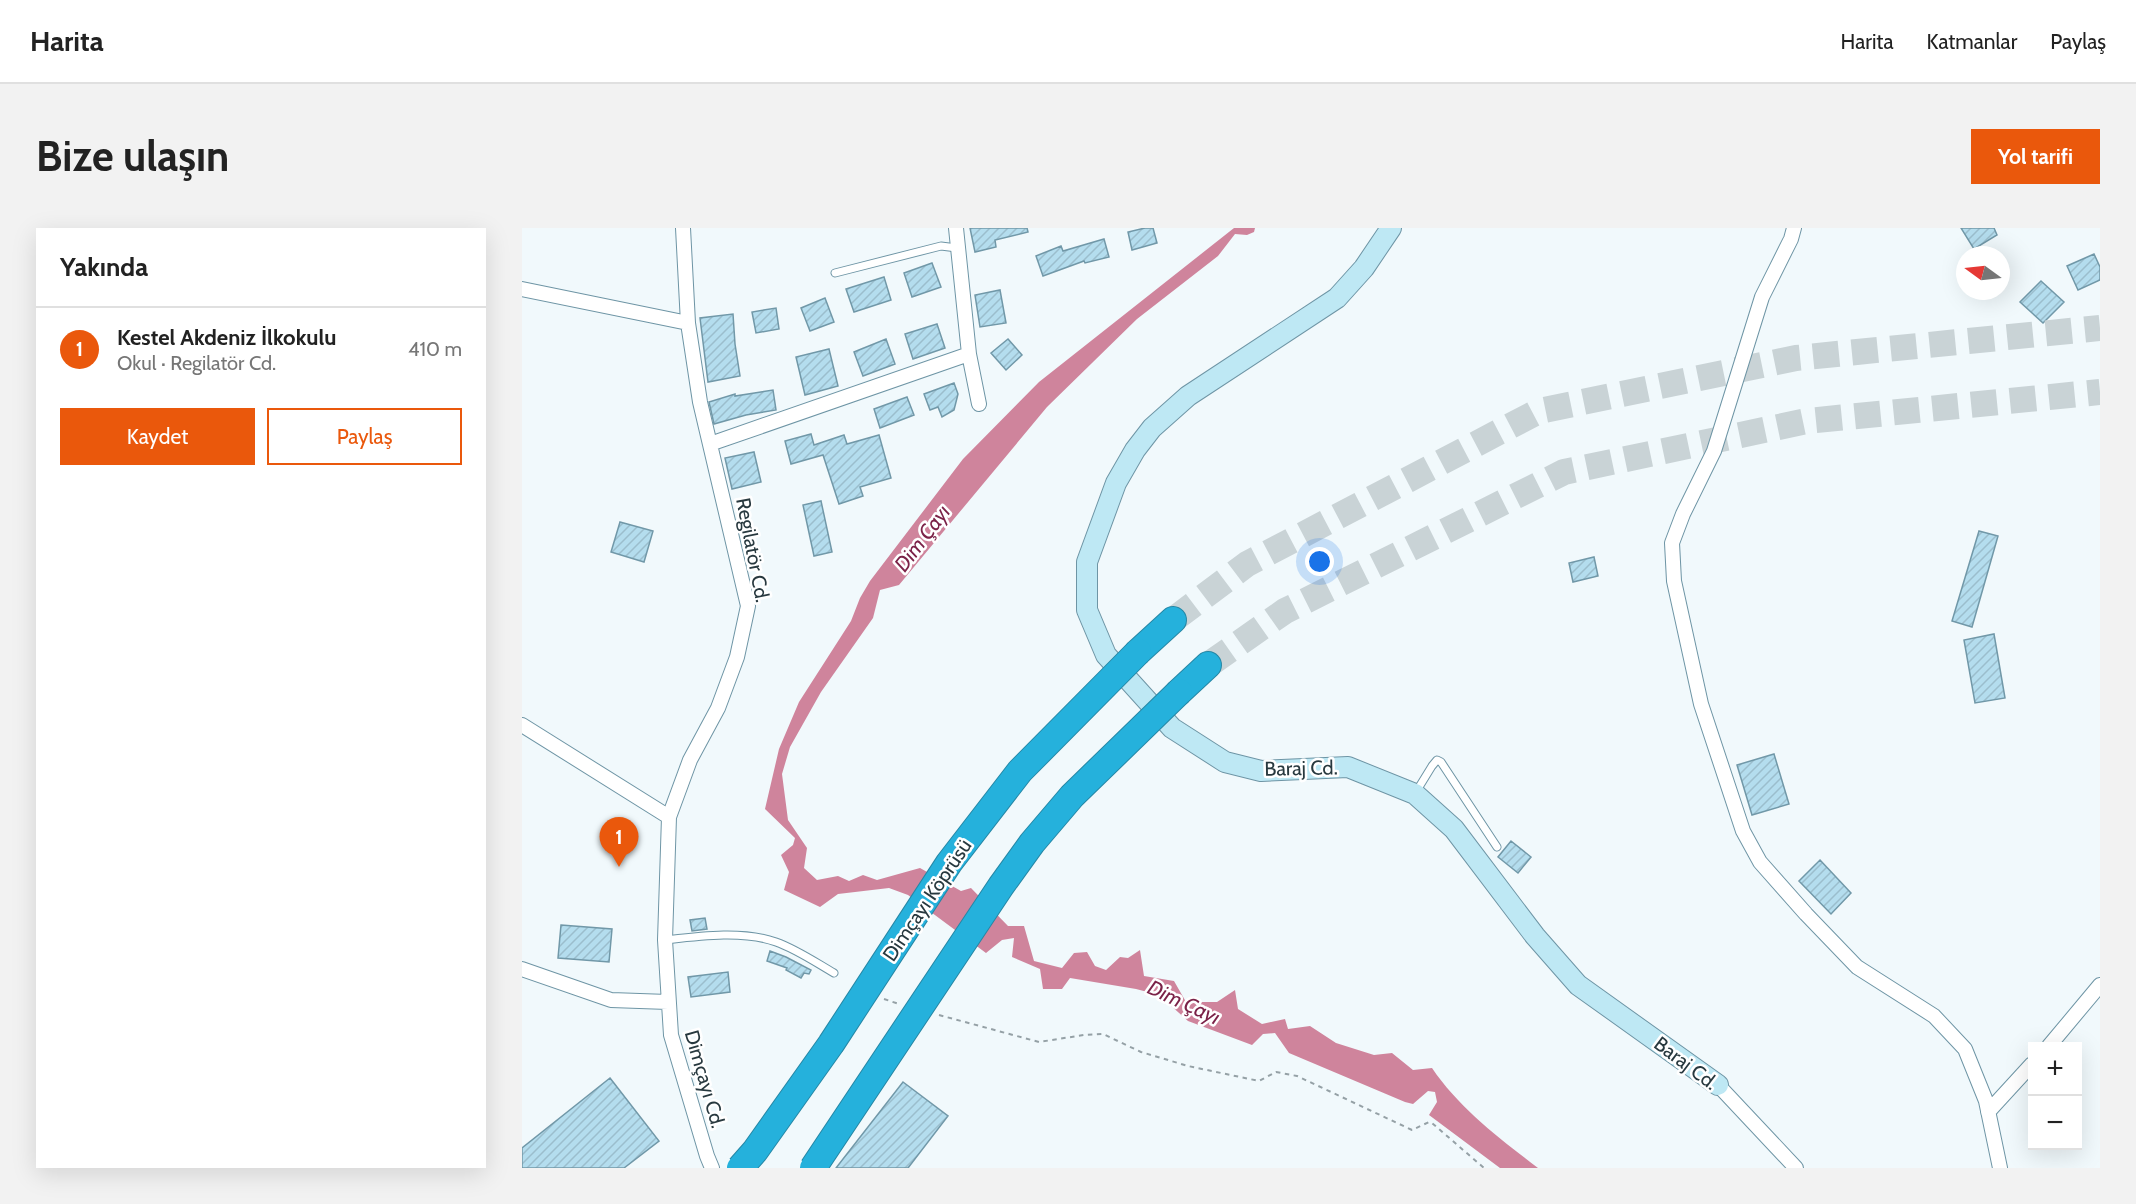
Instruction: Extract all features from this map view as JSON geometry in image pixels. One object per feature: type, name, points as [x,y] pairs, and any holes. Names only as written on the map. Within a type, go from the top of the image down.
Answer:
[{"type":"highway","name":"Dimçayı Köprüsü","points":[[740,1168],[755,1151],[831,1044],[949,863],[1020,771],[1138,652],[1173,620]]},
{"type":"highway","points":[[813,1168],[1032,843],[1072,796],[1208,665]]},
{"type":"street","name":"Regilatör Cd.","points":[[665,940],[669,816],[690,760],[718,708],[730,678],[748,606],[700,402],[688,323],[683,228]]},
{"type":"street","points":[[956,228],[969,354],[979,404]]},
{"type":"street","name":"Baraj Cd.","points":[[1391,228],[1364,268],[1337,298],[1188,396],[1135,450],[1116,483],[1087,562],[1087,610],[1106,655],[1172,728],[1225,762],[1261,771],[1348,767],[1414,794],[1454,829],[1534,936],[1578,986],[1718,1085],[1796,1168]]},
{"type":"street","points":[[1794,228],[1791,239],[1762,297],[1714,451],[1683,514],[1672,543],[1674,581],[1701,704],[1743,831],[1760,862],[1806,914],[1857,966],[1934,1016],[1965,1049],[1986,1101],[2000,1168]]},
{"type":"street","points":[[522,289],[688,323]]},
{"type":"street","points":[[710,444],[969,354]]},
{"type":"street","points":[[522,725],[669,816]]},
{"type":"street","name":"Dimçayı Cd.","points":[[665,940],[670,1035],[709,1162]]},
{"type":"street","points":[[522,969],[611,1000],[668,1002]]},
{"type":"street","points":[[2053,1042],[2100,985]]},
{"type":"street","points":[[1988,1112],[2028,1068]]},
{"type":"lane","points":[[836,273],[941,246],[957,248]]},
{"type":"lane","points":[[1414,794],[1437,760],[1441,762],[1497,847]]},
{"type":"lane","points":[[665,940],[714,935],[756,937],[774,941],[798,952],[834,973]]},
{"type":"path","points":[[880,997],[900,1004]]},
{"type":"path","points":[[929,1013],[1039,1042],[1103,1034],[1141,1052],[1188,1066],[1260,1081],[1276,1072],[1297,1077],[1412,1130],[1429,1122],[1432,1123],[1484,1168]]},
{"type":"water","name":"Dim Çayı","points":[[1234,228],[1255,228],[1254,232],[1247,235],[1235,234],[1218,256],[1137,319],[1047,407],[899,585],[880,590],[873,618],[821,692],[790,747],[782,774],[788,820],[807,848],[804,868],[817,880],[838,876],[849,881],[863,875],[877,880],[920,868],[961,891],[971,888],[1008,926],[1024,926],[1034,961],[1062,968],[1074,953],[1087,952],[1095,966],[1106,970],[1120,957],[1128,958],[1140,950],[1144,976],[1174,981],[1186,1002],[1217,1002],[1235,990],[1238,1009],[1262,1024],[1285,1019],[1288,1029],[1310,1026],[1336,1043],[1374,1055],[1392,1053],[1413,1070],[1432,1068],[1467,1110],[1538,1168],[1500,1168],[1429,1115],[1437,1102],[1435,1092],[1428,1091],[1413,1104],[1405,1102],[1289,1053],[1275,1033],[1263,1034],[1252,1045],[1188,1021],[1159,995],[1136,989],[1070,978],[1062,989],[1043,989],[1040,969],[1012,957],[1014,938],[1002,940],[986,953],[908,895],[889,888],[838,894],[820,907],[784,890],[789,872],[781,855],[793,845],[795,838],[765,809],[779,749],[799,702],[851,621],[870,581],[963,459],[1039,382]]},
{"type":"building","points":[[970,228],[1027,228],[1028,232],[995,240],[996,247],[975,252]]},
{"type":"building","points":[[1153,228],[1157,243],[1132,250],[1128,232]]},
{"type":"building","points":[[1961,228],[1994,228],[1997,235],[1979,246],[1972,246]]},
{"type":"building","points":[[1104,239],[1109,257],[1085,263],[1084,261],[1043,276],[1036,256],[1061,246],[1063,251]]},
{"type":"building","points":[[2094,254],[2100,267],[2100,280],[2078,290],[2067,266]]},
{"type":"building","points":[[932,263],[941,287],[912,297],[904,273]]},
{"type":"building","points":[[884,277],[891,300],[854,312],[846,289]]},
{"type":"building","points":[[2041,281],[2064,302],[2043,323],[2020,302]]},
{"type":"building","points":[[1000,290],[1006,323],[980,327],[975,295]]},
{"type":"building","points":[[825,298],[834,322],[810,331],[801,308]]},
{"type":"building","points":[[776,308],[779,329],[756,333],[752,312]]},
{"type":"building","points":[[733,314],[740,376],[708,382],[700,318]]},
{"type":"building","points":[[937,324],[945,348],[913,359],[905,334]]},
{"type":"building","points":[[886,339],[895,364],[863,376],[854,352]]},
{"type":"building","points":[[1008,339],[1022,355],[1006,370],[991,353]]},
{"type":"building","points":[[829,349],[838,386],[805,395],[796,357]]},
{"type":"building","points":[[954,383],[958,394],[954,410],[942,417],[938,407],[930,410],[924,394]]},
{"type":"building","points":[[773,390],[776,410],[714,424],[709,402],[735,394],[735,396]]},
{"type":"building","points":[[907,397],[914,415],[880,428],[874,409]]},
{"type":"building","points":[[811,434],[814,445],[844,435],[847,444],[879,435],[891,478],[860,487],[863,496],[839,504],[823,455],[791,464],[785,441]]},
{"type":"building","points":[[754,452],[761,482],[732,489],[725,458]]},
{"type":"building","points":[[821,501],[832,552],[814,556],[803,505]]},
{"type":"building","points":[[620,522],[653,531],[644,562],[611,552]]},
{"type":"building","points":[[1979,531],[1998,536],[1972,627],[1952,621]]},
{"type":"building","points":[[1594,557],[1598,576],[1573,582],[1569,563]]},
{"type":"building","points":[[1994,634],[2005,698],[1975,703],[1964,640]]},
{"type":"building","points":[[1774,754],[1789,804],[1752,815],[1737,765]]},
{"type":"building","points":[[1511,841],[1531,857],[1518,873],[1498,857]]},
{"type":"building","points":[[1820,860],[1851,893],[1831,914],[1799,881]]},
{"type":"building","points":[[705,918],[707,929],[692,931],[690,920]]},
{"type":"building","points":[[561,925],[612,929],[609,962],[558,958]]},
{"type":"building","points":[[770,951],[811,970],[809,974],[804,973],[801,978],[786,970],[787,968],[767,961]]},
{"type":"building","points":[[728,972],[730,992],[691,997],[688,977]]},
{"type":"building","points":[[610,1078],[659,1141],[624,1168],[522,1168],[522,1148]]},
{"type":"building","points":[[903,1082],[948,1116],[908,1168],[836,1168]]},
{"type":"tunnel","points":[[1173,620],[1247,564],[1539,411],[1796,358],[2100,328]]},
{"type":"tunnel","points":[[1208,665],[1285,611],[1564,472],[1807,421],[2100,392]]},
{"type":"place","name":"Kestel Akdeniz İlkokulu","points":[[619,867]]}]
